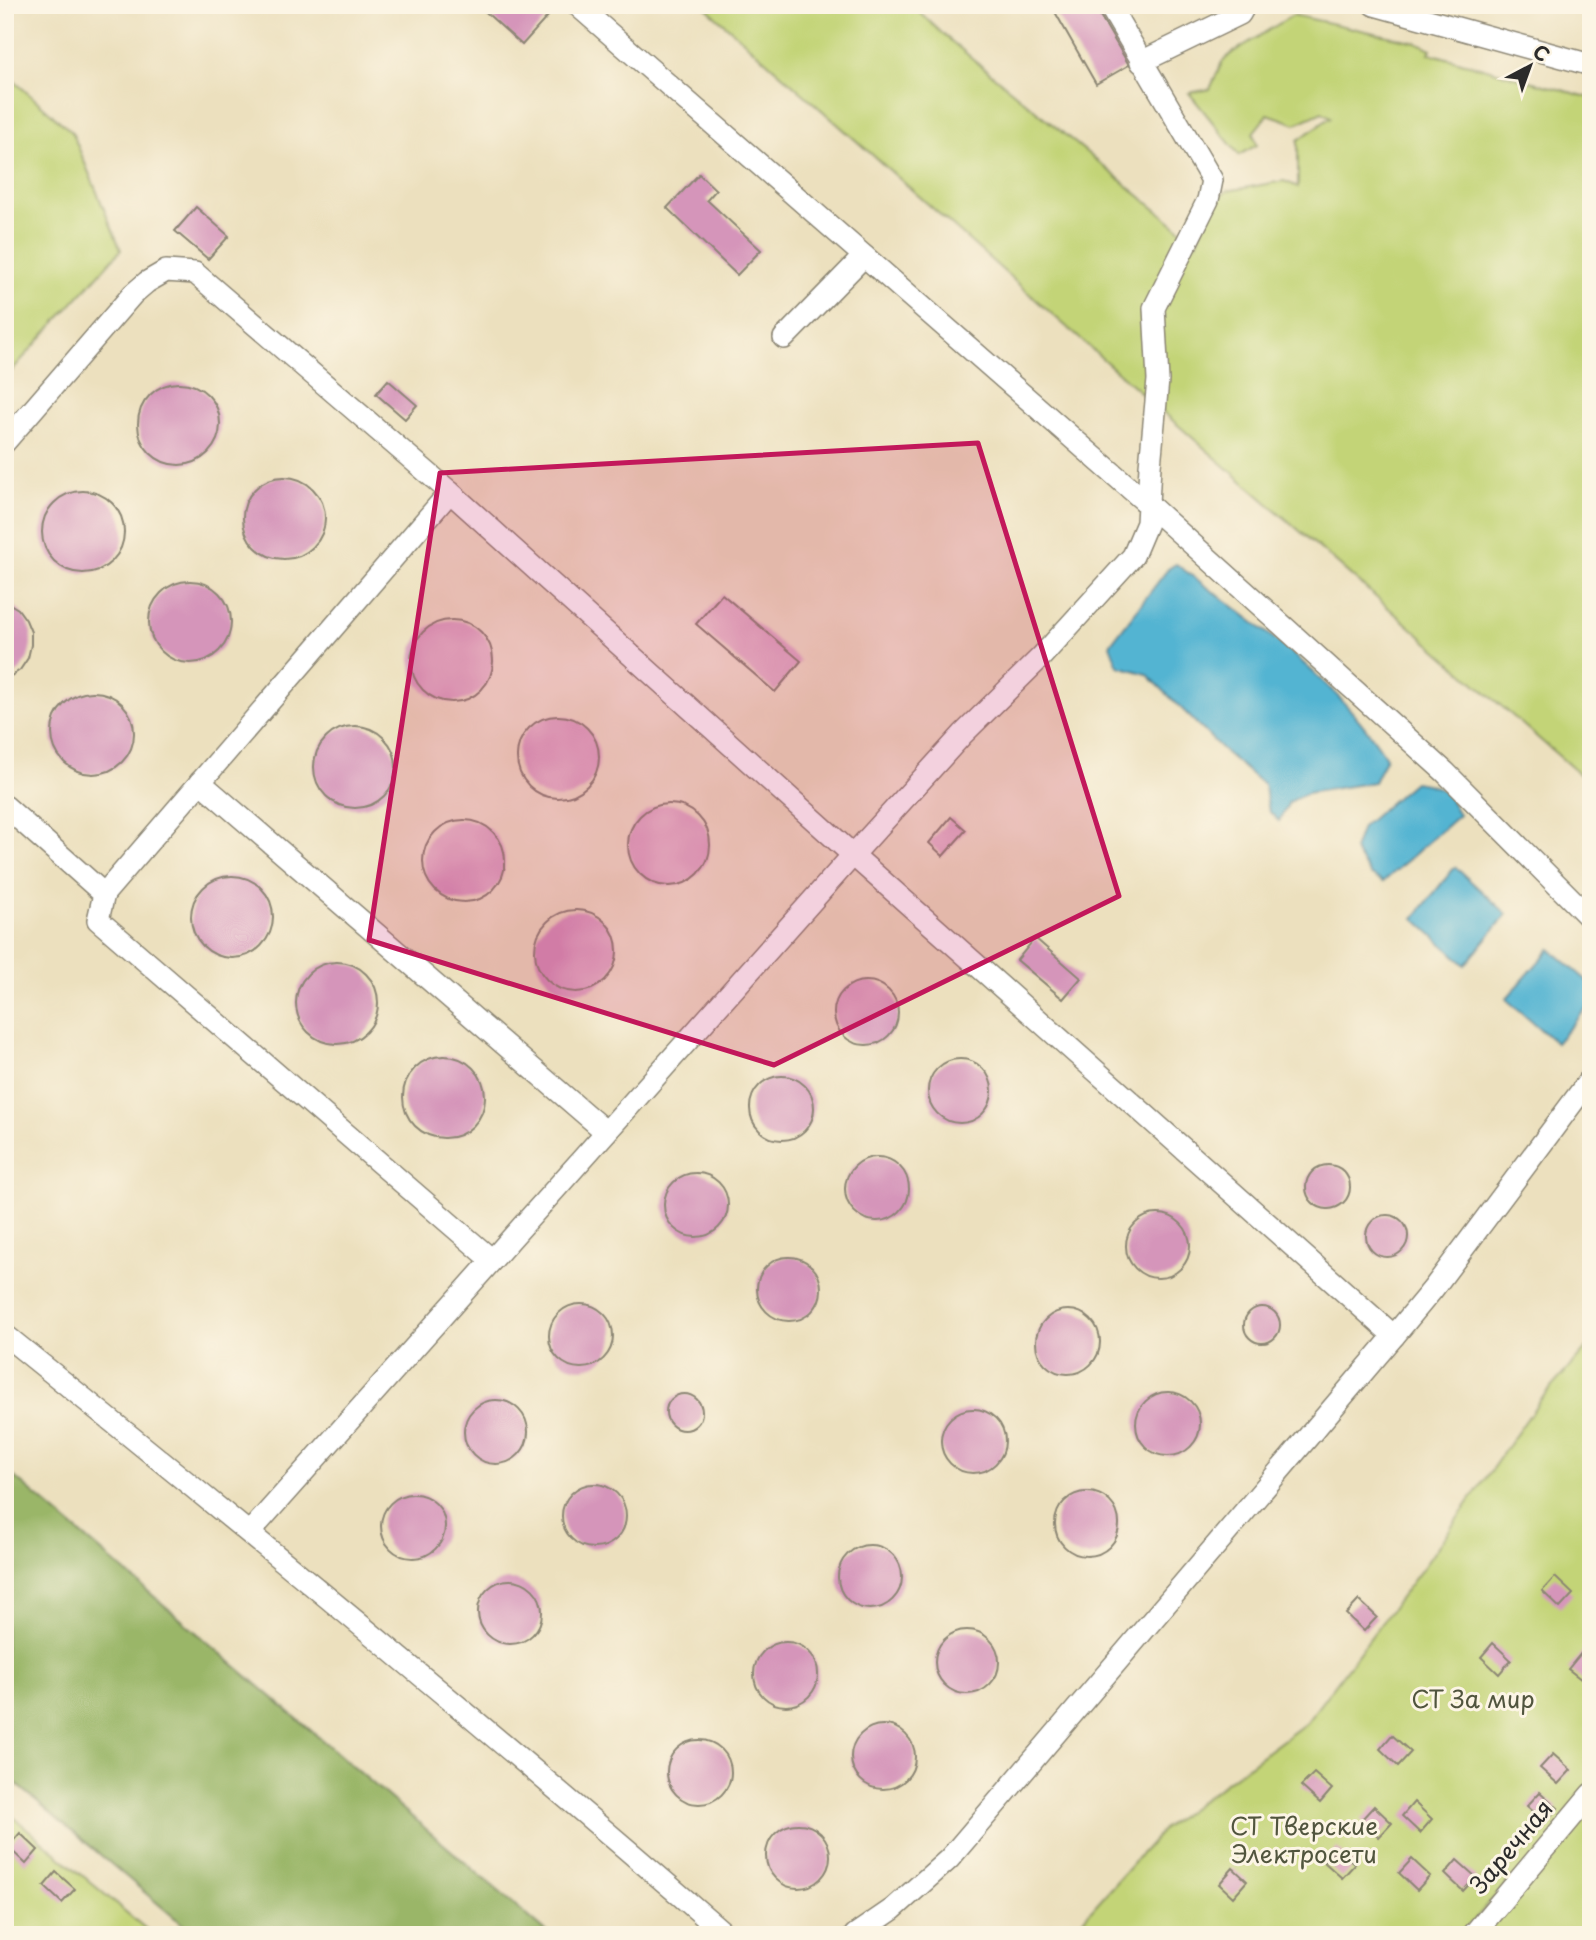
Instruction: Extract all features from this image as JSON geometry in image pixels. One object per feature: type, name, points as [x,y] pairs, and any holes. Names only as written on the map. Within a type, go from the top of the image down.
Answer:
[{"type":"street","points":[[577,5],[1149,505],[1445,772],[1591,919]]},
{"type":"street","points":[[250,1532],[853,855],[963,734],[1041,657],[1133,556],[1147,523],[1149,505],[1158,380],[1154,308],[1208,200],[1212,180],[1109,5]]},
{"type":"street","points":[[1141,62],[1240,14],[1245,5]]},
{"type":"street","points":[[1374,5],[1591,65]]},
{"type":"street","points":[[784,338],[864,256]]},
{"type":"street","points":[[5,442],[133,294],[166,271],[195,273],[450,492],[1394,1336]]},
{"type":"street","points":[[450,492],[104,894],[98,920],[492,1260]]},
{"type":"street","points":[[200,782],[606,1132]]},
{"type":"street","points":[[5,806],[104,894]]},
{"type":"street","points":[[855,1935],[893,1909],[949,1859],[1433,1289],[1591,1078]]},
{"type":"street","points":[[5,1335],[250,1532],[575,1803],[726,1935]]},
{"type":"street","name":"Заречная","points":[[1472,1935],[1591,1794]]},
{"type":"highlighted area","points":[[978,443],[1119,896],[774,1065],[369,940],[440,473]]},
{"type":"green space","points":[[703,5],[912,5],[945,36],[1197,243],[1214,200],[1227,191],[1284,181],[1298,187],[1298,140],[1331,117],[1322,112],[1296,124],[1268,114],[1253,133],[1257,145],[1239,155],[1189,93],[1210,89],[1222,62],[1232,53],[1293,15],[1416,42],[1431,49],[1429,53],[1591,98],[1591,784],[1156,406]]},
{"type":"green space","points":[[5,73],[72,132],[121,250],[5,378]]},
{"type":"green space","name":"СТ За мир","points":[[1591,1343],[1591,1935],[1485,1935],[1509,1881],[1461,1935],[1069,1935],[1164,1828],[1306,1723],[1425,1565],[1540,1400]]},
{"type":"green space","points":[[5,1469],[550,1935],[195,1935],[5,1774]]},
{"type":"green space","points":[[5,1810],[153,1935],[5,1935]]},
{"type":"water","points":[[1176,564],[1290,652],[1343,702],[1386,757],[1374,782],[1307,793],[1289,802],[1279,821],[1269,811],[1264,785],[1225,752],[1147,674],[1118,666],[1110,645],[1168,569]]},
{"type":"water","points":[[1414,782],[1437,787],[1451,800],[1459,815],[1383,882],[1370,874],[1354,850],[1362,827]]},
{"type":"water","points":[[1455,867],[1507,914],[1465,965],[1414,918]]},
{"type":"water","points":[[1550,949],[1591,984],[1591,1003],[1556,1043],[1506,999]]},
{"type":"building","points":[[478,5],[558,5],[522,45]]},
{"type":"building","points":[[1051,5],[1096,5],[1129,65],[1096,84]]},
{"type":"building","points":[[699,174],[716,190],[707,200],[761,250],[737,275],[667,208]]},
{"type":"building","points":[[196,207],[229,236],[208,259],[175,231]]},
{"type":"building","points":[[388,380],[417,405],[405,419],[376,394]]},
{"type":"building","points":[[179,383],[195,386],[208,395],[217,408],[220,424],[217,440],[208,453],[195,462],[179,465],[163,462],[150,453],[141,440],[138,424],[141,408],[150,395],[163,386]]},
{"type":"building","points":[[284,477],[300,480],[313,489],[322,502],[325,518],[322,534],[313,547],[300,556],[284,559],[268,556],[255,547],[246,534],[243,518],[246,502],[255,489],[268,480]]},
{"type":"building","points":[[83,491],[99,494],[112,503],[121,516],[124,532],[121,548],[112,561],[99,570],[83,573],[67,570],[54,561],[45,548],[42,532],[45,516],[54,503],[67,494]]},
{"type":"building","points":[[190,581],[206,584],[219,593],[228,606],[231,622],[228,638],[219,651],[206,660],[190,663],[174,660],[161,651],[152,638],[149,622],[152,606],[161,593],[174,584]]},
{"type":"building","points":[[722,594],[801,661],[775,692],[696,624]]},
{"type":"building","points":[[5,601],[18,609],[26,620],[31,632],[31,645],[28,658],[20,670],[5,680]]},
{"type":"building","points":[[452,620],[468,623],[481,632],[490,645],[493,661],[490,677],[481,690],[468,699],[452,702],[436,699],[423,690],[414,677],[411,661],[414,645],[423,632],[436,623]]},
{"type":"building","points":[[93,692],[109,695],[122,704],[131,717],[134,733],[131,749],[122,762],[109,771],[93,774],[77,771],[64,762],[55,749],[52,733],[55,717],[64,704],[77,695]]},
{"type":"building","points":[[558,716],[574,719],[587,728],[596,741],[599,757],[596,773],[587,786],[574,795],[558,798],[542,795],[529,786],[520,773],[517,757],[520,741],[529,728],[542,719]]},
{"type":"building","points":[[355,726],[371,729],[384,738],[393,751],[396,767],[393,783],[384,796],[371,805],[355,808],[339,805],[326,796],[317,783],[314,767],[317,751],[326,738],[339,729]]},
{"type":"building","points":[[669,804],[685,807],[698,816],[707,829],[710,845],[707,861],[698,874],[685,883],[669,886],[653,883],[640,874],[631,861],[628,845],[631,829],[640,816],[653,807]]},
{"type":"building","points":[[951,817],[966,830],[943,856],[929,843]]},
{"type":"building","points":[[456,820],[472,820],[487,827],[498,838],[505,853],[502,877],[493,890],[472,902],[456,902],[441,895],[430,884],[423,869],[423,853],[430,838],[441,827]]},
{"type":"building","points":[[232,876],[248,879],[261,888],[270,901],[273,917],[270,933],[261,946],[248,955],[232,958],[216,955],[203,946],[194,933],[191,917],[194,901],[203,888],[216,879]]},
{"type":"building","points":[[576,910],[592,913],[605,922],[614,935],[617,951],[614,967],[605,980],[592,989],[576,992],[560,989],[547,980],[538,967],[535,951],[538,935],[547,922],[560,913]]},
{"type":"building","points":[[1035,938],[1081,978],[1063,999],[1017,960]]},
{"type":"building","points":[[337,962],[353,965],[366,974],[375,987],[378,1003],[375,1019],[366,1032],[353,1041],[337,1044],[321,1041],[308,1032],[299,1019],[296,1003],[299,987],[308,974],[321,965]]},
{"type":"building","points":[[866,981],[889,990],[898,1013],[889,1036],[866,1045],[843,1036],[834,1013],[843,990]]},
{"type":"building","points":[[436,1056],[452,1056],[467,1063],[478,1074],[485,1089],[482,1113],[473,1126],[452,1138],[436,1138],[421,1131],[410,1120],[403,1105],[403,1089],[410,1074],[421,1063]]},
{"type":"building","points":[[960,1059],[983,1068],[992,1091],[983,1114],[960,1123],[937,1114],[928,1091],[937,1068]]},
{"type":"building","points":[[782,1076],[805,1085],[814,1108],[805,1131],[782,1140],[759,1131],[750,1108],[759,1085]]},
{"type":"building","points":[[877,1157],[900,1166],[909,1189],[900,1212],[877,1221],[854,1212],[845,1189],[854,1166]]},
{"type":"building","points":[[1328,1165],[1343,1172],[1350,1187],[1343,1202],[1328,1209],[1313,1202],[1306,1187],[1313,1172]]},
{"type":"building","points":[[696,1173],[719,1182],[728,1205],[719,1228],[696,1237],[673,1228],[664,1205],[673,1182]]},
{"type":"building","points":[[1158,1214],[1181,1223],[1190,1246],[1181,1269],[1158,1278],[1135,1269],[1126,1246],[1135,1223]]},
{"type":"building","points":[[1387,1215],[1402,1221],[1408,1236],[1402,1251],[1387,1257],[1372,1251],[1366,1236],[1372,1221]]},
{"type":"building","points":[[789,1257],[812,1266],[821,1289],[812,1312],[789,1321],[766,1312],[757,1289],[766,1266]]},
{"type":"building","points":[[581,1304],[604,1313],[613,1336],[604,1359],[581,1368],[558,1359],[549,1336],[558,1313]]},
{"type":"building","points":[[1262,1307],[1275,1312],[1280,1325],[1275,1338],[1262,1343],[1249,1338],[1244,1325],[1249,1312]]},
{"type":"building","points":[[1068,1310],[1091,1319],[1100,1342],[1091,1365],[1068,1374],[1045,1365],[1036,1342],[1045,1319]]},
{"type":"building","points":[[1168,1392],[1191,1401],[1200,1424],[1191,1447],[1168,1456],[1145,1447],[1136,1424],[1145,1401]]},
{"type":"building","points":[[684,1394],[697,1399],[702,1412],[697,1425],[684,1430],[671,1425],[666,1412],[671,1399]]},
{"type":"building","points":[[496,1400],[519,1409],[528,1432],[519,1455],[496,1464],[473,1455],[464,1432],[473,1409]]},
{"type":"building","points":[[973,1409],[996,1418],[1005,1441],[996,1464],[973,1473],[950,1464],[941,1441],[950,1418]]},
{"type":"building","points":[[594,1484],[617,1493],[626,1516],[617,1539],[594,1548],[571,1539],[562,1516],[571,1493]]},
{"type":"building","points":[[1087,1492],[1110,1501],[1119,1524],[1110,1547],[1087,1556],[1064,1547],[1055,1524],[1064,1501]]},
{"type":"building","points":[[413,1494],[436,1503],[445,1526],[436,1549],[413,1558],[390,1549],[381,1526],[390,1503]]},
{"type":"building","points":[[870,1545],[893,1554],[902,1577],[893,1600],[870,1609],[847,1600],[838,1577],[847,1554]]},
{"type":"building","points":[[1555,1577],[1573,1594],[1560,1608],[1542,1591]]},
{"type":"building","points":[[510,1580],[533,1589],[542,1612],[533,1635],[510,1644],[487,1635],[478,1612],[487,1589]]},
{"type":"building","points":[[1359,1600],[1377,1617],[1364,1631],[1346,1614]]},
{"type":"building","points":[[967,1630],[990,1639],[999,1662],[990,1685],[967,1694],[944,1685],[935,1662],[944,1639]]},
{"type":"building","points":[[1591,1641],[1591,1687],[1568,1669]]},
{"type":"building","points":[[786,1642],[809,1651],[818,1674],[809,1697],[786,1706],[763,1697],[754,1674],[763,1651]]},
{"type":"building","points":[[1493,1643],[1511,1660],[1499,1674],[1481,1657]]},
{"type":"building","points":[[883,1725],[906,1734],[915,1757],[906,1780],[883,1789],[860,1780],[851,1757],[860,1734]]},
{"type":"building","points":[[1392,1735],[1411,1752],[1398,1766],[1380,1749]]},
{"type":"building","points":[[699,1740],[722,1749],[731,1772],[722,1795],[699,1804],[676,1795],[667,1772],[676,1749]]},
{"type":"building","points":[[1553,1754],[1571,1770],[1558,1784],[1540,1768]]},
{"type":"building","points":[[1314,1773],[1332,1789],[1320,1803],[1301,1786]]},
{"type":"building","points":[[1540,1792],[1558,1808],[1545,1822],[1527,1806]]},
{"type":"building","points":[[1414,1802],[1432,1819],[1420,1833],[1402,1816]]},
{"type":"building","points":[[1374,1806],[1392,1823],[1379,1837],[1361,1820]]},
{"type":"building","points":[[798,1824],[821,1833],[830,1856],[821,1879],[798,1888],[775,1879],[766,1856],[775,1833]]},
{"type":"building","points":[[20,1833],[38,1850],[26,1864],[8,1847]]},
{"type":"building","points":[[1337,1848],[1355,1864],[1342,1878],[1324,1862]]},
{"type":"building","points":[[1412,1859],[1430,1876],[1417,1890],[1399,1873]]},
{"type":"building","points":[[1457,1860],[1476,1877],[1463,1891],[1445,1874]]},
{"type":"building","points":[[1233,1868],[1247,1881],[1233,1897],[1219,1884]]},
{"type":"building","points":[[56,1872],[75,1889],[62,1903],[44,1886]]},
{"type":"park label","name":"СТ Тверские Электросети","points":[[1304,1841]]}]
